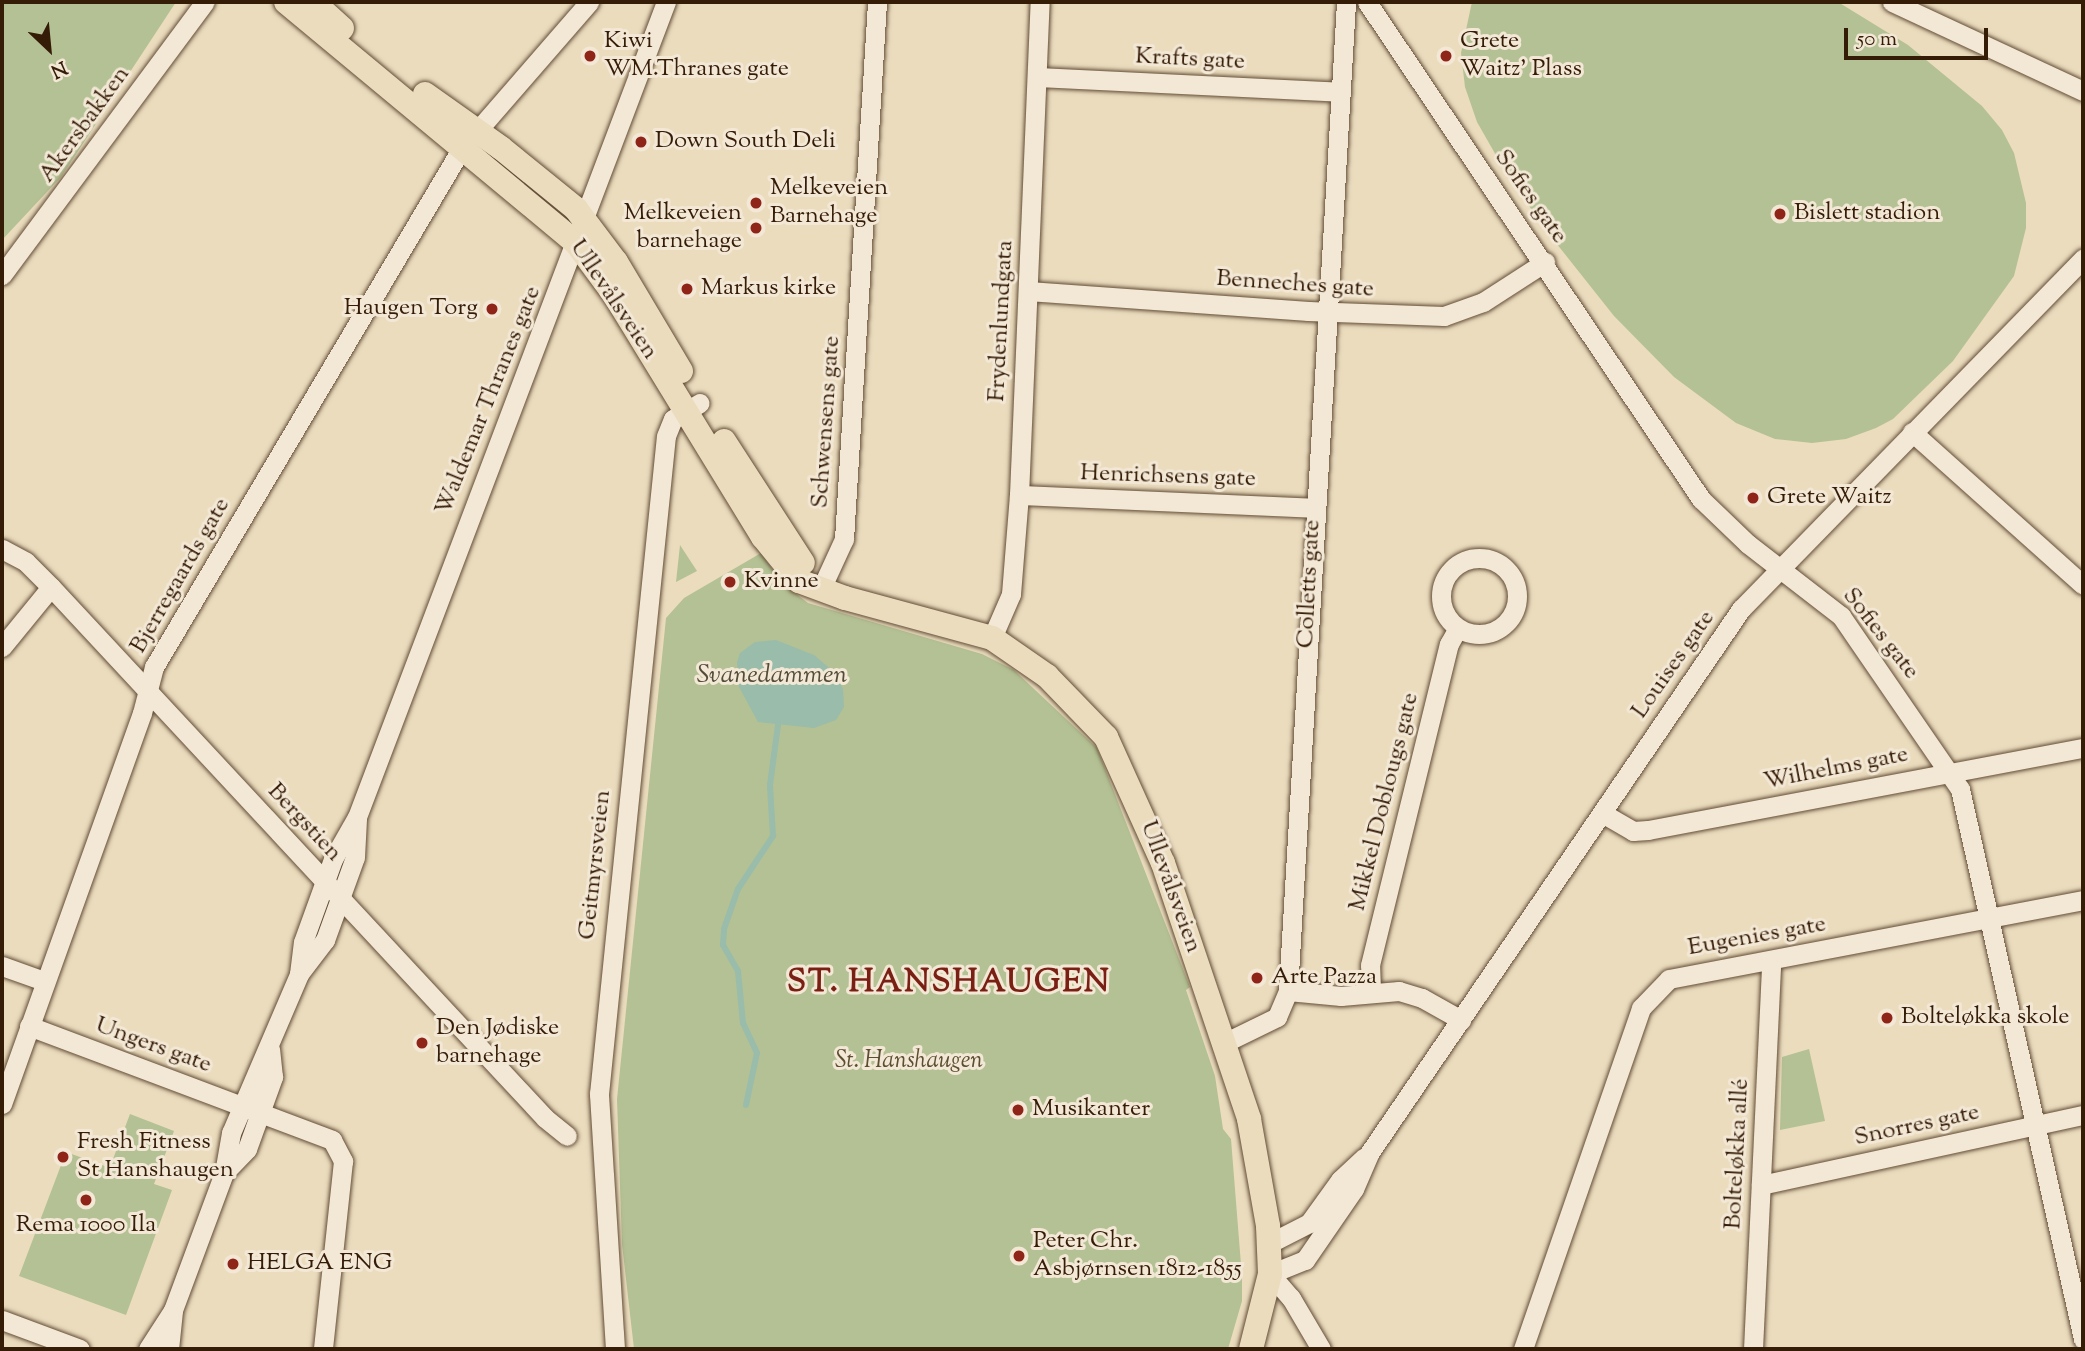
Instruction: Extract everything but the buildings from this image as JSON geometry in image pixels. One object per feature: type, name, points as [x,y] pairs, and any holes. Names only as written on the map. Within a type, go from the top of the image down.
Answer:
[{"type":"main road","name":"Ullevålsveien","points":[[286,2],[470,139],[554,188],[586,220],[617,262],[693,407]]},
{"type":"main road","name":"Ullevålsveien","points":[[313,2],[470,139],[577,244],[821,589],[992,638],[1047,676],[1093,721],[1116,751],[1163,863],[1226,1042],[1256,1148],[1270,1242],[1270,1274]]},
{"type":"main road","points":[[1251,1349],[1270,1274]]},
{"type":"street","name":"Akersbakken","points":[[2,275],[205,2]]},
{"type":"street","name":"Bjerregaards gate","points":[[2,1104],[142,713],[154,667],[470,139],[589,2]]},
{"type":"street","name":"Waldemar Thranes gate","points":[[148,1349],[173,1310],[224,1173],[227,1144],[241,1105],[254,1071],[270,1049],[299,974],[303,942],[319,875],[357,817],[471,509],[577,244],[666,2]]},
{"type":"street","name":"Schwensens gate","points":[[821,589],[845,539],[877,2]]},
{"type":"street","name":"Frydenlundgata","points":[[992,638],[1011,594],[1019,495],[1040,2]]},
{"type":"street","name":"Colletts gate","points":[[1226,1042],[1277,1017],[1288,991],[1314,508],[1346,2]]},
{"type":"street","name":"Sofies gate","points":[[1367,2],[1545,262],[1701,499],[1721,521],[1841,616],[1950,772],[1966,802],[2083,1339]]},
{"type":"street","points":[[1896,3],[2083,91]]},
{"type":"street","name":"Krafts gate","points":[[1037,77],[1341,92]]},
{"type":"street","name":"Louises gate","points":[[1270,1274],[1305,1261],[1354,1189],[1370,1152],[1741,609],[1778,567],[2083,258]]},
{"type":"street","name":"Benneches gate","points":[[1028,291],[1327,313],[1444,316],[1483,302],[1545,262]]},
{"type":"street","name":"Geitmyrsveien","points":[[615,1349],[599,1094],[666,436],[668,426],[693,407]]},
{"type":"street","points":[[1912,432],[2083,585]]},
{"type":"street","name":"Henrichsens gate","points":[[1019,495],[1314,508]]},
{"type":"street","name":"Bergstien","points":[[2,549],[26,562],[51,587],[545,1118],[567,1136]]},
{"type":"street","points":[[2,647],[51,587]]},
{"type":"street","name":"Mikkel Doblougs gate","points":[[1371,990],[1370,965],[1449,644],[1458,628]]},
{"type":"street","name":"Wilhelms gate","points":[[1602,813],[1633,831],[1648,830],[2083,748]]},
{"type":"street","name":"Waldemar Thranes gate","points":[[299,974],[322,948],[355,857],[357,817]]},
{"type":"street","name":"Eugenies gate","points":[[1523,1349],[1648,998],[1677,976],[1771,961],[2083,900]]},
{"type":"street","name":"Bolteløkka allé","points":[[1754,1349],[1771,961]]},
{"type":"street","points":[[2,966],[44,981]]},
{"type":"street","points":[[1288,991],[1341,996],[1371,990],[1422,998],[1461,1020]]},
{"type":"street","name":"Ungers gate","points":[[30,1026],[332,1140],[343,1161],[323,1349]]},
{"type":"street","name":"Waldemar Thranes gate","points":[[224,1173],[247,1149],[273,1077],[270,1049]]},
{"type":"street","name":"Snorres gate","points":[[1761,1185],[2083,1115]]},
{"type":"street","name":"Louises gate","points":[[1270,1242],[1309,1223],[1340,1180],[1370,1152]]},
{"type":"street","points":[[1270,1274],[1291,1298],[1321,1349]]},
{"type":"street","name":"Waldemar Thranes gate","points":[[169,1349],[173,1310]]},
{"type":"street","points":[[2,1320],[79,1349]]},
{"type":"green space","points":[[2,2],[176,2],[61,177],[2,240]]},
{"type":"green space","name":"Bislett stadion","points":[[1472,2],[1838,2],[1908,45],[1982,106],[2002,130],[2014,153],[2026,203],[2026,228],[2014,276],[1953,361],[1893,419],[1876,428],[1846,439],[1812,443],[1775,439],[1736,423],[1674,377],[1614,316],[1541,224],[1497,157],[1477,122],[1465,87],[1461,53]]},
{"type":"green space","points":[[680,545],[697,571],[676,582]]},
{"type":"green space","name":"St. Hanshaugen","points":[[761,553],[783,584],[808,603],[982,654],[1014,670],[1097,748],[1190,987],[1186,990],[1215,1076],[1223,1129],[1231,1139],[1242,1301],[1228,1349],[634,1349],[622,1244],[617,1099],[666,618],[684,598]]},
{"type":"green space","points":[[1809,1049],[1825,1121],[1780,1130],[1782,1057]]},
{"type":"green space","points":[[130,1114],[174,1131],[154,1184],[172,1190],[126,1315],[19,1276],[66,1152],[116,1170],[110,1167]]},
{"type":"water","name":"Svanedammen","points":[[776,640],[814,655],[834,672],[843,689],[844,707],[836,720],[814,728],[758,722],[739,687],[737,662],[740,653],[755,642]]},
{"type":"waterway","points":[[746,1105],[757,1053],[743,1023],[738,971],[723,945],[724,929],[738,889],[773,836],[770,785],[778,725]]},
{"type":"place","name":"Kiwi WM.Thranes gate","points":[[590,56]]},
{"type":"place","name":"Grete Waitz' Plass","points":[[1446,56]]},
{"type":"place","name":"Down South Deli","points":[[641,142]]},
{"type":"place","name":"Melkeveien Barnehage","points":[[756,203]]},
{"type":"place","name":"Bislett stadion","points":[[1780,214]]},
{"type":"place","name":"Melkeveien barnehage","points":[[756,228]]},
{"type":"place","name":"Markus kirke","points":[[687,289]]},
{"type":"place","name":"Haugen Torg","points":[[492,309]]},
{"type":"place","name":"Grete Waitz","points":[[1753,498]]},
{"type":"place","name":"Kvinne","points":[[730,582]]},
{"type":"place","name":"Arte Pazza","points":[[1257,978]]},
{"type":"place","name":"Bolteløkka skole","points":[[1887,1018]]},
{"type":"place","name":"Den Jødiske barnehage","points":[[422,1043]]},
{"type":"place","name":"Musikanter","points":[[1018,1110]]},
{"type":"place","name":"Fresh Fitness St Hanshaugen","points":[[63,1157]]},
{"type":"place","name":"Rema 1000 Ila","points":[[86,1200]]},
{"type":"place","name":"Peter Chr. Asbjørnsen 1812-1855","points":[[1019,1256]]},
{"type":"place","name":"HELGA ENG","points":[[233,1264]]},
{"type":"district","name":"ST. HANSHAUGEN","points":[[949,983]]}]
